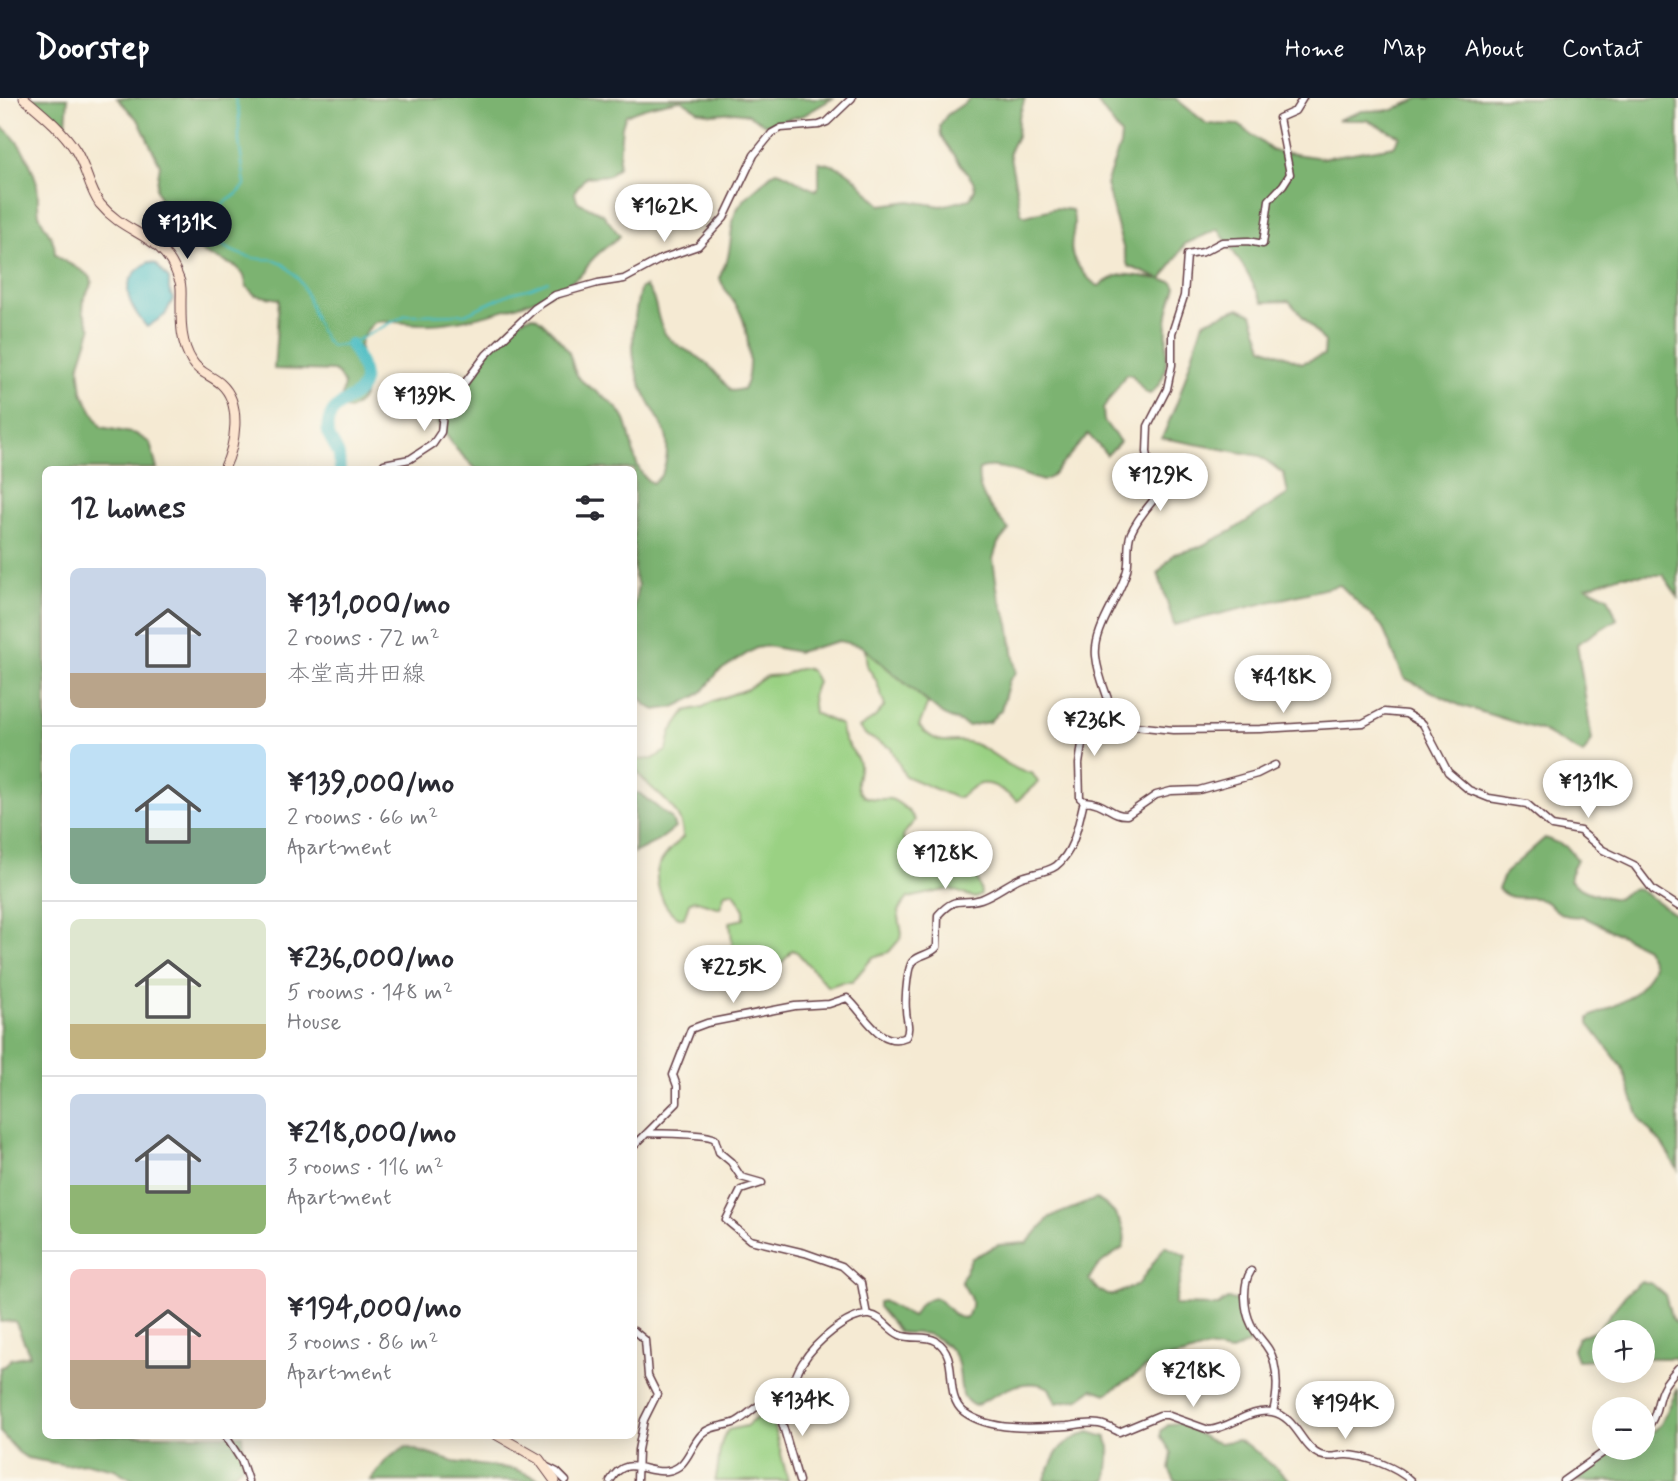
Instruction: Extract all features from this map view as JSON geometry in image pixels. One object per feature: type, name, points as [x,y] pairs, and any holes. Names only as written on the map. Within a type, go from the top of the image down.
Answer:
[{"type":"main road","points":[[24,98],[55,125],[76,151],[99,202],[116,220],[158,244],[169,259],[180,281],[182,339],[192,362],[199,370],[221,384],[232,405],[234,441],[225,466]]},
{"type":"main road","points":[[505,1439],[539,1459],[555,1481]]},
{"type":"street","points":[[383,466],[410,459],[433,444],[441,432],[443,414],[464,384],[486,355],[535,308],[555,295],[624,279],[661,258],[698,246],[724,218],[754,155],[772,133],[781,128],[827,122],[852,98]]},
{"type":"street","points":[[1115,724],[1095,653],[1098,632],[1114,604],[1127,569],[1131,534],[1156,497],[1147,452],[1148,426],[1167,389],[1170,377],[1172,333],[1184,296],[1187,255],[1203,252],[1222,242],[1248,241],[1263,244],[1269,200],[1290,174],[1279,118],[1295,111],[1303,98]]},
{"type":"street","points":[[1275,765],[1257,774],[1199,790],[1171,791],[1156,795],[1127,815],[1115,813],[1101,803],[1084,802],[1080,798],[1078,773],[1082,744],[1102,725],[1173,730],[1260,729],[1363,723],[1384,712],[1406,714],[1423,724],[1448,772],[1469,790],[1489,798],[1527,804],[1552,826],[1580,831],[1603,850],[1634,865],[1653,890],[1678,906]]},
{"type":"street","points":[[637,1143],[677,1102],[677,1086],[673,1075],[691,1029],[707,1023],[795,1006],[829,1004],[847,998],[876,1032],[894,1040],[906,1037],[909,1024],[905,1003],[909,969],[913,961],[937,947],[938,915],[948,904],[985,898],[1032,873],[1056,866],[1074,839],[1084,802]]},
{"type":"street","points":[[647,1133],[709,1135],[715,1139],[719,1152],[731,1162],[741,1177],[762,1183],[741,1190],[726,1220],[751,1240],[805,1253],[842,1266],[861,1283],[867,1315]]},
{"type":"street","points":[[1251,1271],[1245,1278],[1246,1310],[1251,1327],[1265,1341],[1273,1360],[1276,1399],[1273,1412]]},
{"type":"street","points":[[610,1481],[618,1470],[638,1466],[666,1471],[676,1468],[685,1462],[700,1435],[710,1428],[736,1422],[760,1405],[776,1402],[789,1393],[804,1360],[818,1343],[856,1316],[867,1315],[878,1317],[903,1336],[925,1337],[937,1342],[946,1350],[953,1399],[962,1411],[1008,1428],[1098,1424],[1119,1432],[1160,1415],[1167,1415],[1209,1430],[1254,1413],[1273,1412],[1296,1428],[1316,1454],[1329,1458],[1345,1455],[1357,1457],[1396,1469],[1411,1481]]},
{"type":"street","points":[[637,1333],[645,1340],[648,1376],[657,1394],[644,1420],[637,1481]]},
{"type":"street","points":[[1655,1416],[1664,1385],[1678,1368]]},
{"type":"street","points":[[776,1402],[799,1481]]},
{"type":"street","points":[[228,1439],[241,1460],[248,1481]]},
{"type":"street","points":[[1563,1481],[1593,1460]]},
{"type":"street","points":[[545,1466],[566,1481]]},
{"type":"green space","points":[[29,98],[68,98],[66,126],[62,129]]},
{"type":"green space","points":[[117,98],[833,98],[804,115],[766,125],[747,114],[712,114],[699,111],[681,100],[626,115],[622,126],[618,167],[609,175],[586,177],[574,192],[578,202],[603,214],[620,236],[568,284],[531,301],[486,315],[445,323],[375,322],[365,332],[360,345],[366,379],[364,395],[359,403],[349,410],[340,406],[344,384],[333,371],[274,369],[279,299],[255,295],[247,287],[244,276],[237,267],[204,253],[195,246],[176,216],[160,199],[156,189],[160,165],[139,121]]},
{"type":"green space","points":[[972,98],[1025,98],[1018,120],[1017,136],[1009,152],[1021,213],[1026,216],[1055,208],[1072,210],[1072,254],[1082,271],[1099,286],[1123,275],[1160,279],[1128,266],[1106,184],[1121,135],[1094,98],[1175,98],[1207,124],[1239,125],[1273,151],[1323,158],[1394,146],[1400,136],[1367,120],[1338,120],[1362,111],[1393,110],[1420,98],[1678,98],[1678,597],[1663,575],[1621,575],[1587,587],[1608,597],[1617,619],[1577,644],[1592,741],[1583,754],[1540,730],[1459,705],[1404,678],[1382,626],[1340,585],[1174,625],[1158,573],[1174,554],[1197,548],[1230,532],[1288,494],[1284,474],[1260,456],[1162,438],[1178,400],[1203,322],[1239,308],[1252,314],[1263,347],[1302,363],[1324,355],[1325,342],[1289,301],[1263,302],[1218,229],[1185,244],[1162,280],[1173,282],[1176,287],[1168,315],[1163,377],[1150,394],[1145,392],[1132,375],[1126,374],[1103,409],[1104,421],[1120,442],[1107,455],[1088,434],[1052,476],[1043,481],[1002,468],[979,469],[983,495],[1009,530],[998,543],[993,559],[998,594],[1009,624],[1016,672],[1009,681],[1001,710],[989,722],[968,726],[943,715],[861,646],[839,641],[798,652],[767,646],[756,648],[718,672],[695,697],[675,707],[655,710],[646,705],[637,693],[637,466],[473,466],[457,450],[433,413],[457,391],[501,335],[523,319],[534,316],[565,347],[578,377],[621,413],[628,427],[640,471],[652,483],[663,471],[667,440],[662,424],[644,391],[634,359],[634,334],[640,289],[645,286],[650,291],[662,329],[670,340],[701,359],[732,391],[743,389],[749,362],[745,329],[740,312],[720,278],[728,257],[734,217],[741,203],[777,171],[816,190],[819,186],[819,162],[848,172],[881,205],[910,201],[941,206],[970,199],[975,189],[974,183],[941,136],[940,125],[947,115]]},
{"type":"green space","points":[[0,126],[18,142],[30,165],[37,184],[39,214],[53,242],[55,254],[91,278],[92,283],[84,299],[83,310],[91,329],[79,367],[82,392],[101,427],[136,434],[150,443],[156,466],[42,466],[42,1439],[242,1439],[244,1464],[235,1472],[219,1479],[135,1481],[114,1469],[87,1463],[65,1465],[27,1458],[0,1432],[0,1367],[5,1366],[11,1359],[30,1355],[15,1321],[0,1322]]},
{"type":"green space","points":[[865,649],[928,703],[919,726],[927,734],[941,741],[974,744],[1017,769],[1032,773],[1038,782],[1017,801],[989,784],[977,785],[956,798],[905,776],[891,748],[867,736],[859,728],[885,706],[876,680],[867,666]]},
{"type":"green space","points":[[805,668],[811,671],[817,681],[812,696],[814,713],[841,725],[844,737],[858,759],[857,786],[862,795],[893,800],[911,814],[915,820],[903,839],[914,852],[940,863],[950,845],[970,865],[981,895],[975,898],[950,889],[908,898],[898,911],[902,934],[889,952],[873,957],[852,982],[828,987],[797,952],[792,950],[781,964],[734,963],[730,922],[744,919],[744,910],[734,892],[725,893],[720,908],[694,900],[689,903],[684,918],[672,912],[662,899],[657,875],[665,856],[683,837],[681,823],[675,811],[642,778],[637,769],[637,760],[653,759],[667,750],[671,732],[686,711],[747,689],[767,676],[784,675]]},
{"type":"green space","points":[[637,793],[671,818],[675,828],[658,841],[637,852]]},
{"type":"green space","points":[[1545,838],[1567,847],[1577,859],[1570,880],[1580,888],[1617,899],[1636,888],[1678,916],[1678,1170],[1662,1144],[1640,1120],[1622,1067],[1589,1024],[1589,1018],[1630,997],[1643,984],[1653,965],[1646,948],[1582,916],[1560,913],[1542,900],[1511,897],[1498,889],[1505,873]]},
{"type":"green space","points":[[1096,1199],[1114,1213],[1122,1226],[1125,1240],[1123,1248],[1103,1261],[1092,1274],[1089,1280],[1097,1289],[1107,1295],[1113,1295],[1138,1285],[1165,1246],[1186,1256],[1174,1305],[1218,1306],[1227,1299],[1238,1300],[1250,1343],[1230,1352],[1207,1348],[1157,1361],[1106,1394],[1093,1389],[1079,1399],[1056,1403],[1049,1388],[1030,1383],[1010,1388],[975,1406],[968,1402],[961,1390],[957,1360],[949,1348],[928,1334],[899,1332],[878,1307],[878,1302],[883,1301],[912,1317],[921,1303],[936,1298],[954,1315],[967,1317],[971,1302],[961,1281],[971,1259],[998,1245],[1027,1243],[1050,1217]]},
{"type":"green space","points":[[1641,1281],[1652,1284],[1665,1295],[1671,1317],[1678,1326],[1678,1366],[1676,1358],[1655,1358],[1655,1320],[1605,1320],[1627,1293]]},
{"type":"green space","points":[[1592,1331],[1592,1359],[1577,1360],[1573,1349],[1578,1338]]},
{"type":"green space","points":[[1678,1388],[1678,1481],[1576,1481],[1601,1460],[1655,1460],[1655,1430],[1661,1424]]},
{"type":"green space","points":[[763,1413],[769,1414],[772,1419],[788,1481],[715,1481],[720,1448],[728,1430],[746,1426]]},
{"type":"green space","points":[[1181,1423],[1209,1440],[1220,1443],[1237,1440],[1248,1445],[1291,1481],[1175,1481],[1169,1469],[1172,1453],[1161,1437],[1161,1431],[1169,1424]]},
{"type":"green space","points":[[1089,1432],[1106,1437],[1110,1447],[1107,1481],[1044,1481],[1059,1449]]},
{"type":"green space","points":[[406,1447],[454,1462],[514,1469],[545,1481],[370,1481],[387,1459]]},
{"type":"water","points":[[149,262],[156,264],[169,279],[169,290],[173,299],[165,315],[147,327],[134,310],[128,293],[132,277]]},
{"type":"waterway","points":[[235,98],[239,114],[239,141],[245,185],[234,197],[209,215],[205,230],[216,241],[239,254],[276,260],[283,264],[304,288],[319,329],[331,346],[350,344],[406,315],[465,314],[511,293],[548,281]]},
{"type":"waterway","points":[[340,466],[338,453],[328,432],[328,423],[333,412],[362,387],[364,378],[361,364],[350,344]]}]
